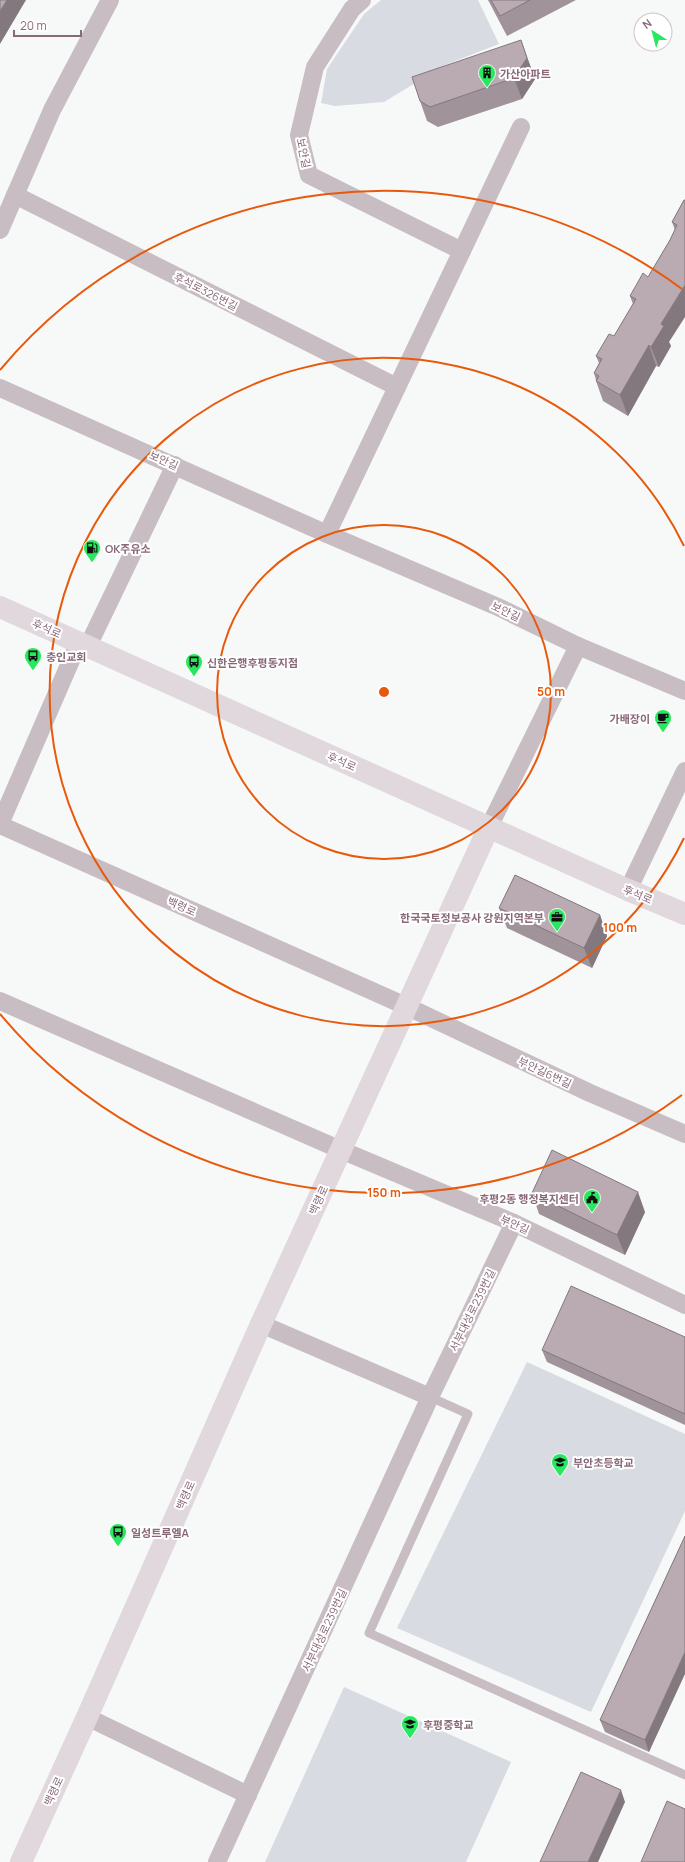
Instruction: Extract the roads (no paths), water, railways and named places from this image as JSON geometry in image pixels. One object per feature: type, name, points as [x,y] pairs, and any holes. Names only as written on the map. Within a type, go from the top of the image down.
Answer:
[{"type":"street","points":[[0,230],[52,110],[110,0]]},
{"type":"street","name":"보안길","points":[[362,0],[352,9],[315,67],[299,134],[308,175],[462,251]]},
{"type":"street","points":[[327,534],[521,127]]},
{"type":"street","name":"후석로326번길","points":[[15,195],[397,387]]},
{"type":"street","name":"보안길","points":[[0,388],[327,534],[498,607],[578,646],[685,691]]},
{"type":"street","name":"백령로","points":[[175,465],[83,644],[0,824],[408,1007]]},
{"type":"street","name":"후석로","points":[[0,607],[628,890],[685,914]]},
{"type":"street","points":[[489,827],[578,646]]},
{"type":"street","points":[[628,890],[685,771]]},
{"type":"street","name":"백령로","points":[[20,1862],[87,1717],[261,1324],[408,1007],[489,827]]},
{"type":"street","points":[[0,1001],[341,1150]]},
{"type":"street","name":"부안길6번길","points":[[408,1007],[590,1094],[685,1134]]},
{"type":"street","name":"부안길","points":[[341,1150],[514,1223],[684,1302]]},
{"type":"street","name":"서부대성로239번길","points":[[217,1862],[430,1397],[514,1223]]},
{"type":"street","points":[[261,1324],[430,1397]]},
{"type":"street","points":[[87,1717],[248,1795]]},
{"type":"lane","points":[[430,1397],[468,1414],[369,1633],[685,1774]]},
{"type":"place","name":"가산아파트","points":[[487,88]]},
{"type":"place","name":"OK주유소","points":[[92,563]]},
{"type":"place","name":"충인교회","points":[[33,671]]},
{"type":"place","name":"신한은행후평동지점","points":[[194,677]]},
{"type":"place","name":"가배장이","points":[[663,733]]},
{"type":"place","name":"한국국토정보공사 강원지역본부","points":[[557,932]]},
{"type":"place","name":"후평2동 행정복지센터","points":[[592,1213]]},
{"type":"place","name":"부안초등학교","points":[[560,1477]]},
{"type":"place","name":"일성트루엘A","points":[[118,1547]]},
{"type":"place","name":"후평중학교","points":[[410,1739]]}]
